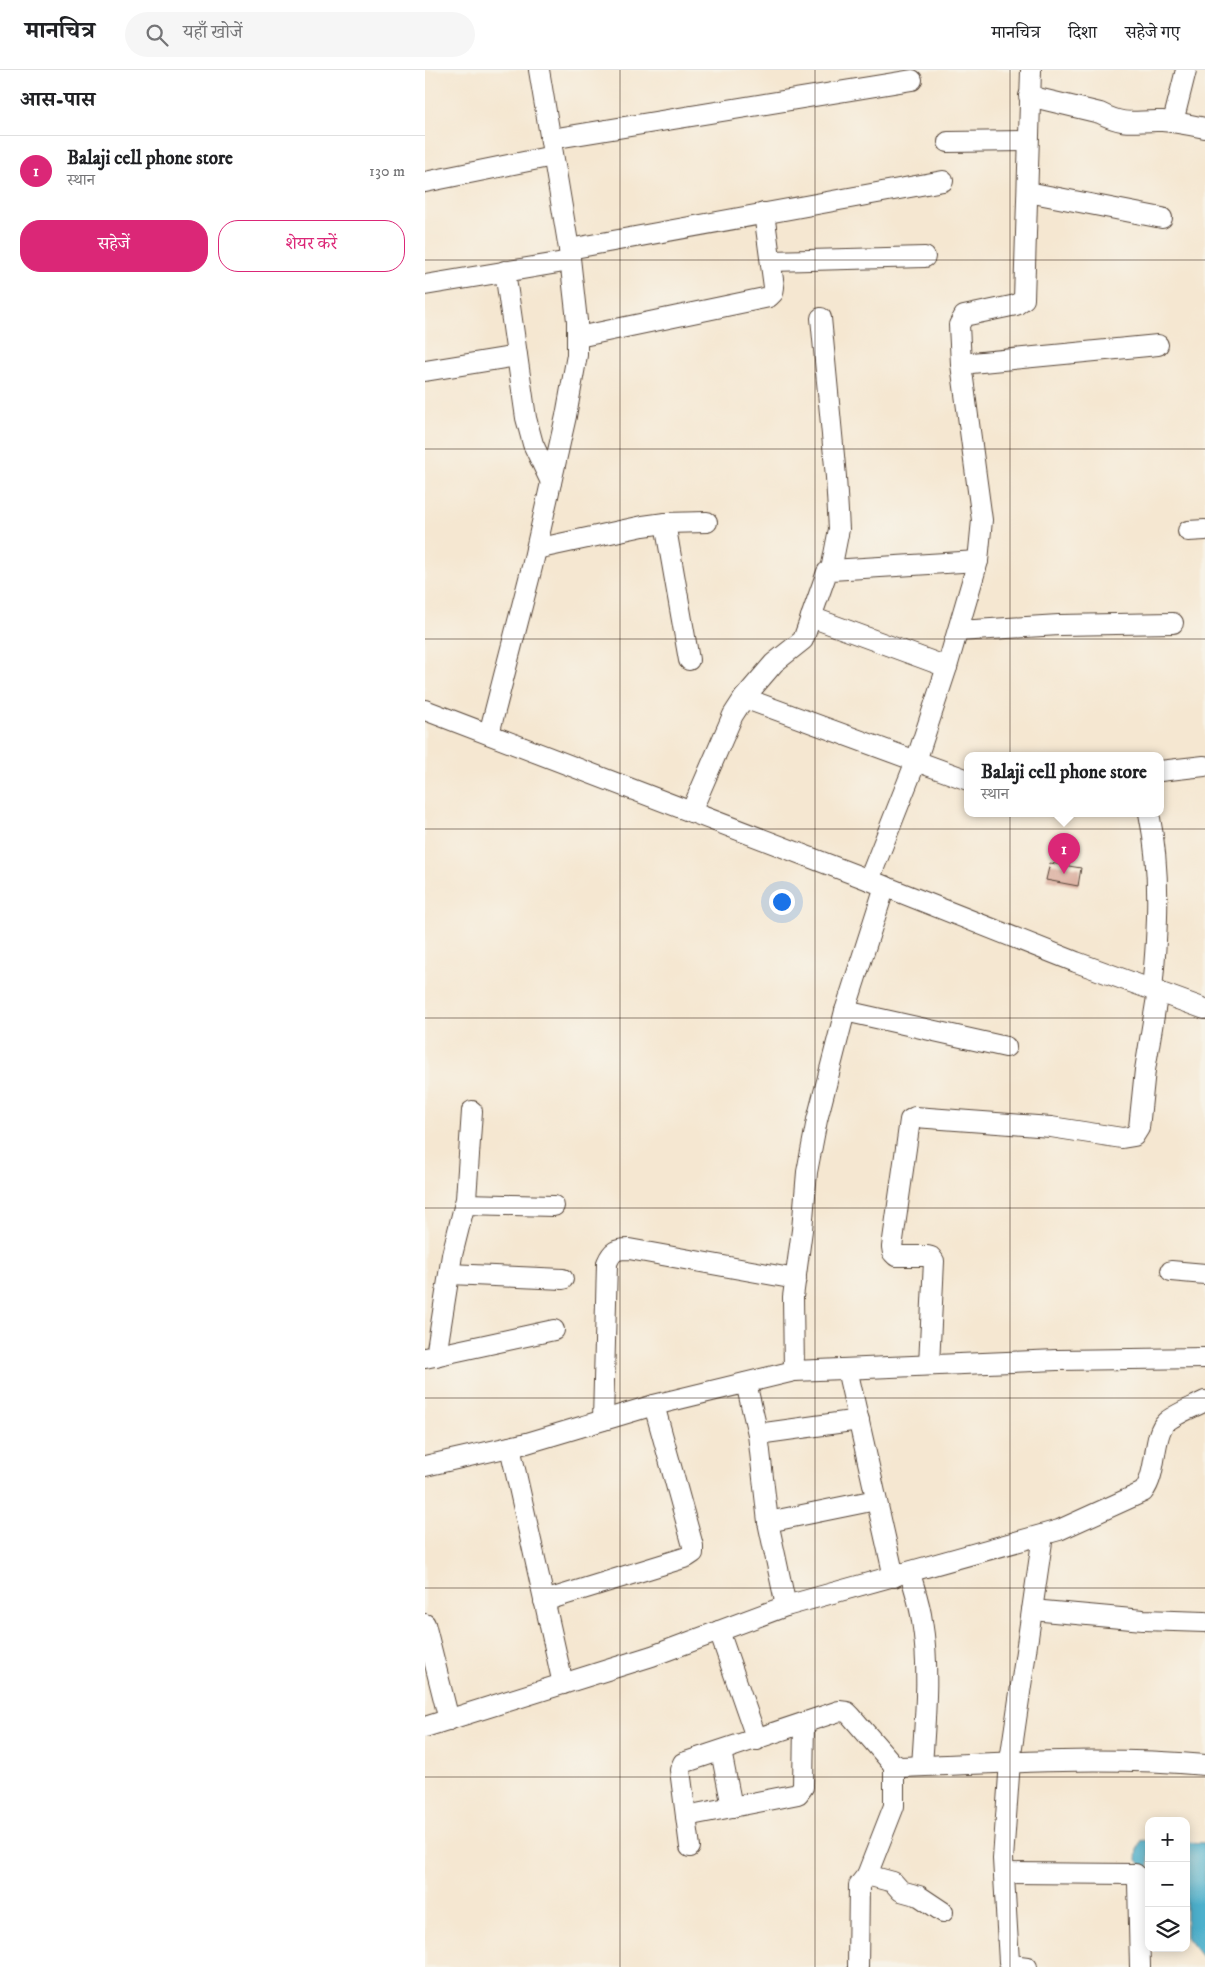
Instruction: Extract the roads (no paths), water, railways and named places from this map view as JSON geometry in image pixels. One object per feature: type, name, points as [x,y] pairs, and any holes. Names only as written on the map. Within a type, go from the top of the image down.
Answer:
[{"type":"street","points":[[489,734],[536,549],[566,416],[577,355],[578,338],[569,255],[539,70]]},
{"type":"street","points":[[794,1371],[793,1297],[807,1172],[815,1129],[877,883],[947,667],[978,561],[982,520],[961,364],[959,325],[964,316],[1016,305],[1025,300],[1031,70]]},
{"type":"street","points":[[1173,122],[1186,70]]},
{"type":"street","points":[[425,182],[552,147],[911,80]]},
{"type":"street","points":[[1029,96],[1101,113],[1109,118],[1131,123],[1173,122],[1205,128]]},
{"type":"street","points":[[948,142],[1028,141]]},
{"type":"street","points":[[425,286],[505,271],[569,255],[764,213],[943,180]]},
{"type":"street","points":[[1028,192],[1162,218]]},
{"type":"street","points":[[578,338],[769,297],[773,293],[774,287],[764,213]]},
{"type":"street","points":[[771,261],[925,257]]},
{"type":"street","points":[[505,271],[529,431],[551,482]]},
{"type":"street","points":[[821,318],[839,529],[831,570]]},
{"type":"street","points":[[961,364],[1158,345]]},
{"type":"street","points":[[425,371],[517,356]]},
{"type":"street","points":[[536,549],[610,532],[665,523],[707,522]]},
{"type":"street","points":[[665,523],[689,660]]},
{"type":"street","points":[[691,812],[733,715],[744,698],[774,663],[802,643],[825,574],[831,570],[978,561]]},
{"type":"street","points":[[811,616],[947,667]]},
{"type":"street","points":[[958,631],[1059,624],[1173,623]]},
{"type":"street","points":[[744,698],[964,778]]},
{"type":"street","points":[[425,710],[877,883],[1076,962],[1205,1009]]},
{"type":"street","points":[[1164,771],[1204,766]]},
{"type":"street","points":[[929,1366],[934,1261],[931,1257],[927,1256],[896,1256],[893,1253],[892,1247],[910,1120],[915,1117],[987,1122],[1051,1127],[1122,1138],[1133,1136],[1139,1128],[1155,990],[1158,915],[1156,868],[1150,817]]},
{"type":"street","points":[[845,1012],[1007,1047]]},
{"type":"street","points":[[472,1111],[465,1204],[452,1255],[450,1274],[431,1357],[554,1330]]},
{"type":"street","points":[[465,1204],[554,1206]]},
{"type":"street","points":[[603,1420],[607,1263],[610,1254],[617,1249],[629,1249],[795,1279]]},
{"type":"street","points":[[1171,1271],[1205,1274]]},
{"type":"street","points":[[450,1274],[563,1279]]},
{"type":"street","points":[[425,1466],[510,1447],[654,1405],[794,1371],[1057,1360],[1205,1358]]},
{"type":"street","points":[[847,1369],[876,1500],[902,1575],[921,1615],[926,1685],[922,1766]]},
{"type":"street","points":[[746,1383],[758,1434],[768,1522],[786,1606]]},
{"type":"street","points":[[425,1727],[652,1656],[786,1606],[1059,1530],[1143,1492],[1150,1480],[1164,1424],[1205,1402]]},
{"type":"street","points":[[544,1601],[687,1558],[693,1553],[693,1546],[654,1405]]},
{"type":"street","points":[[758,1434],[859,1420]]},
{"type":"street","points":[[510,1447],[563,1684]]},
{"type":"street","points":[[768,1522],[876,1500]]},
{"type":"street","points":[[1027,1967],[1012,1965],[1009,1962],[1004,1843],[1010,1761],[1043,1535]]},
{"type":"street","points":[[1032,1610],[1143,1620],[1205,1622]]},
{"type":"street","points":[[425,1624],[449,1720]]},
{"type":"street","points":[[719,1631],[757,1740]]},
{"type":"street","points":[[690,1847],[681,1765],[688,1761],[757,1740],[839,1711],[847,1712],[894,1765],[899,1767],[1010,1761],[1160,1761],[1205,1765]]},
{"type":"street","points":[[686,1816],[798,1794],[803,1787],[804,1723]]},
{"type":"street","points":[[721,1750],[732,1807]]},
{"type":"street","points":[[858,1967],[857,1893],[861,1880],[867,1875],[894,1806],[894,1765]]},
{"type":"street","points":[[1004,1873],[1135,1874],[1138,1883],[1140,1967]]},
{"type":"street","points":[[867,1875],[893,1882],[901,1891],[919,1896],[943,1912]]},
{"type":"water","points":[[1141,1840],[1145,1840],[1145,1869],[1137,1860]]},
{"type":"water","points":[[1190,1842],[1205,1843],[1205,1961],[1190,1942]]},
{"type":"place","name":"Balaji cell phone store","points":[[1064,874]]}]
